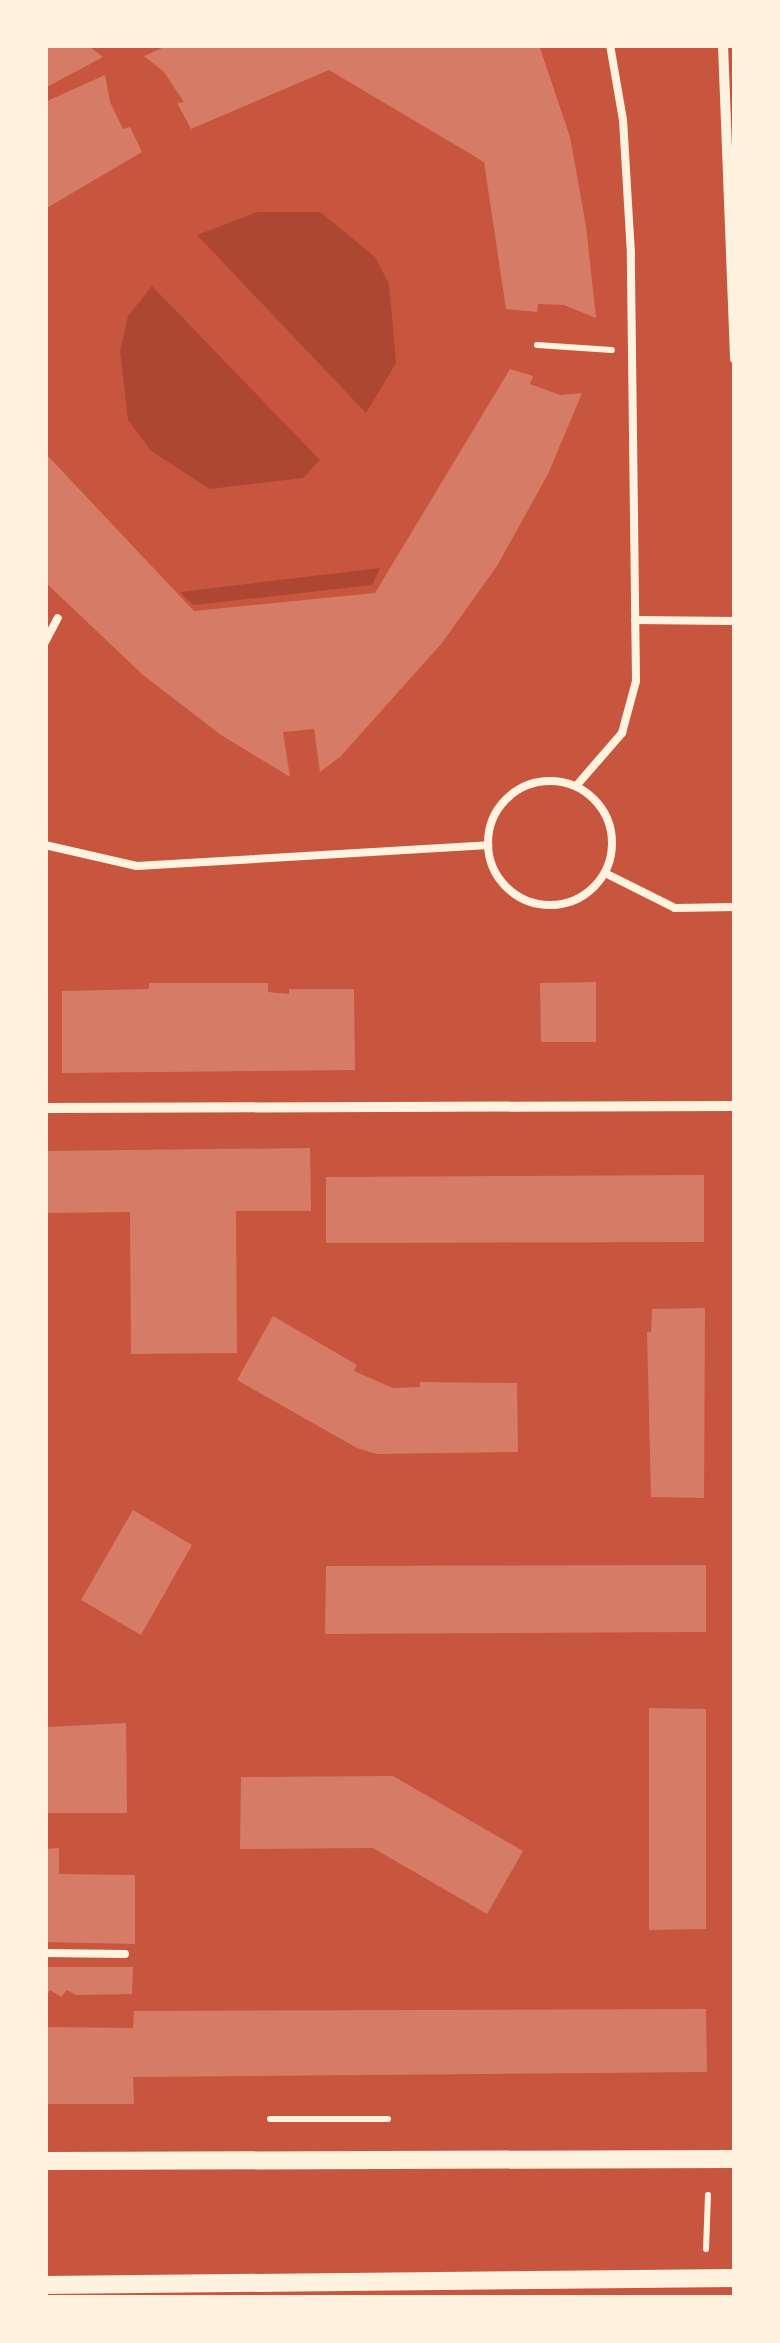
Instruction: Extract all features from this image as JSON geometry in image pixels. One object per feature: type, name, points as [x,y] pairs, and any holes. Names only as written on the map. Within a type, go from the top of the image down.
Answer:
[{"type":"street","points":[[723,45],[735,359]]},
{"type":"street","points":[[45,1108],[735,1106]]},
{"type":"street","points":[[45,2161],[735,2159]]},
{"type":"street","points":[[45,2285],[735,2278]]},
{"type":"lane","points":[[576,786],[622,733],[632,707],[633,352],[623,120],[610,45]]},
{"type":"lane","points":[[45,642],[58,618]]},
{"type":"lane","points":[[634,620],[735,620]]},
{"type":"lane","points":[[556,780],[594,797],[612,833],[605,873],[576,900],[536,904],[502,883],[488,846],[495,815],[516,791],[535,782],[556,780]]},
{"type":"lane","points":[[45,845],[137,866],[488,846]]},
{"type":"lane","points":[[605,873],[675,908],[735,907]]},
{"type":"lane","points":[[45,1953],[125,1954]]},
{"type":"path","points":[[537,345],[633,352]]},
{"type":"path","points":[[270,2119],[388,2119]]},
{"type":"path","points":[[706,2258],[708,2195]]},
{"type":"shaded area","points":[[258,212],[320,212],[375,257],[389,284],[396,363],[366,413],[197,235]]},
{"type":"shaded area","points":[[152,286],[320,460],[303,478],[210,489],[151,451],[128,420],[120,351],[128,316]]},
{"type":"shaded area","points":[[380,568],[372,585],[193,605],[180,592]]},
{"type":"building","points":[[45,45],[87,45],[103,57],[45,88]]},
{"type":"building","points":[[169,45],[539,45],[570,137],[586,226],[596,318],[564,305],[538,304],[537,312],[506,309],[484,162],[329,70],[191,129],[177,103],[184,102],[164,72],[144,56]]},
{"type":"building","points":[[105,75],[110,102],[123,129],[130,127],[142,152],[45,209],[45,102]]},
{"type":"building","points":[[510,369],[533,376],[530,384],[560,395],[582,393],[548,474],[497,566],[442,643],[340,757],[320,772],[314,729],[283,732],[290,777],[221,735],[143,675],[45,582],[45,453],[194,611],[375,593]]},
{"type":"building","points":[[596,982],[596,1042],[541,1042],[540,983]]},
{"type":"building","points":[[149,983],[268,983],[268,992],[289,994],[289,989],[354,989],[355,1070],[62,1073],[62,991],[149,989]]},
{"type":"building","points":[[310,1148],[311,1211],[236,1211],[237,1353],[131,1354],[130,1212],[45,1213],[45,1151]]},
{"type":"building","points":[[704,1175],[704,1242],[326,1243],[326,1177]]},
{"type":"building","points":[[705,1308],[704,1498],[651,1497],[647,1332],[651,1332],[652,1309]]},
{"type":"building","points":[[273,1316],[357,1365],[354,1371],[393,1388],[420,1387],[420,1382],[517,1383],[518,1452],[377,1454],[357,1448],[237,1380]]},
{"type":"building","points":[[133,1510],[192,1545],[141,1635],[81,1600]]},
{"type":"building","points":[[706,1565],[706,1632],[325,1634],[326,1566]]},
{"type":"building","points":[[649,1708],[706,1709],[706,1929],[649,1930]]},
{"type":"building","points":[[126,1723],[127,1813],[45,1813],[45,1727]]},
{"type":"building","points":[[393,1776],[523,1851],[487,1914],[373,1848],[240,1849],[241,1777]]},
{"type":"building","points":[[59,1848],[59,1874],[135,1875],[135,1944],[45,1942],[45,1849]]},
{"type":"building","points":[[45,1967],[133,1967],[132,1994],[76,1995],[67,1990],[61,1997],[50,1990],[45,1998]]},
{"type":"building","points":[[706,2009],[707,2072],[133,2077],[134,2104],[45,2104],[45,2027],[133,2028],[134,2011]]}]
